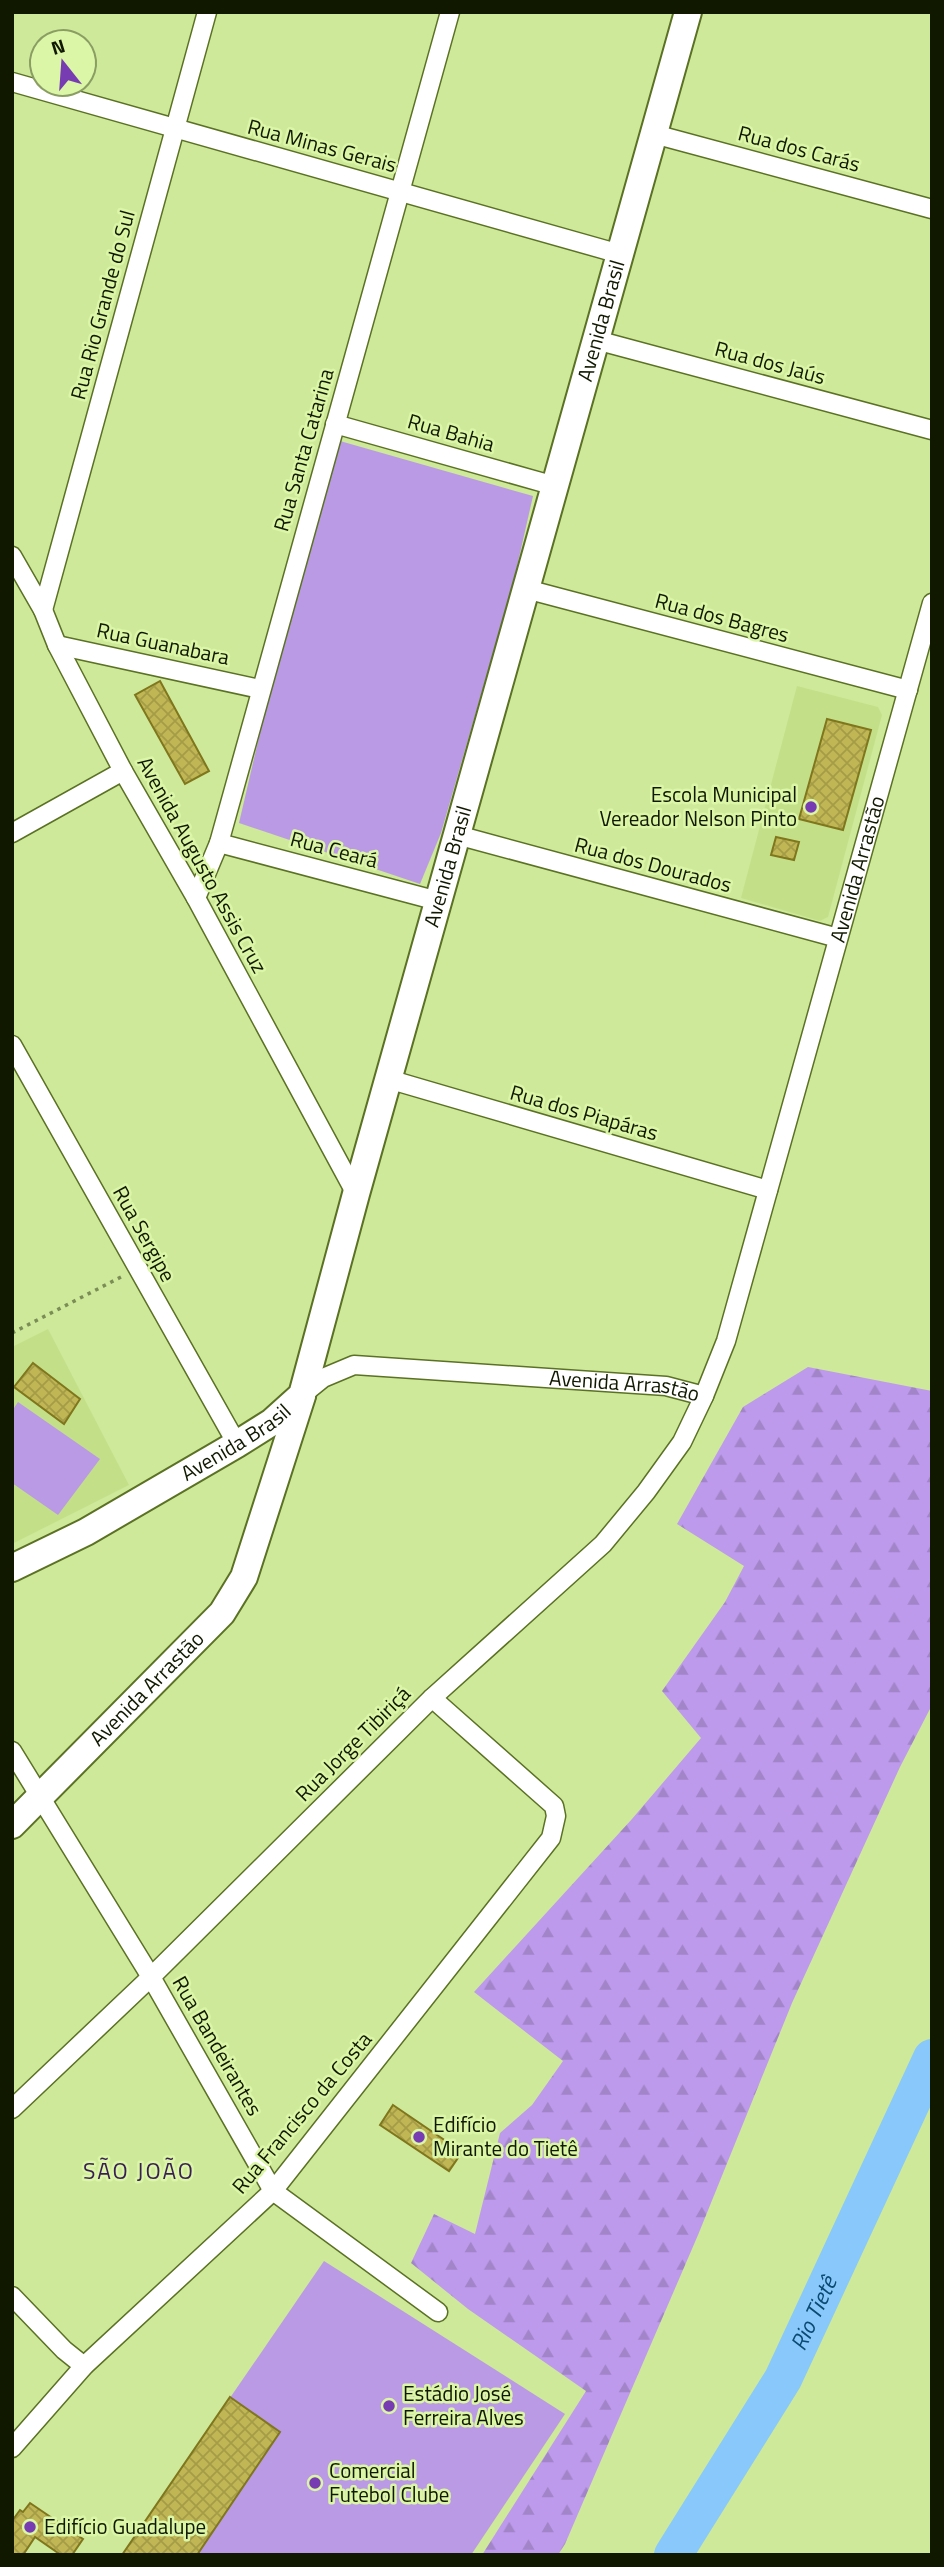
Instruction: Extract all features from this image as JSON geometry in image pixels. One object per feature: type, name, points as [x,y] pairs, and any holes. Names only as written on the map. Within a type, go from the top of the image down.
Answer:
[{"type":"street","name":"Rua Rio Grande do Sul","points":[[43,610],[207,12]]},
{"type":"street","name":"Rua Santa Catarina","points":[[196,898],[219,844],[260,688],[402,191],[450,12]]},
{"type":"street","name":"Avenida Brasil","points":[[12,1568],[86,1532],[237,1444],[272,1422],[302,1395],[388,1079],[688,12]]},
{"type":"street","name":"Rua Minas Gerais","points":[[12,82],[620,254]]},
{"type":"street","name":"Rua dos Carás","points":[[654,134],[932,209]]},
{"type":"street","name":"Rua dos Jaús","points":[[596,340],[932,430]]},
{"type":"street","name":"Rua Bahia","points":[[335,424],[555,486]]},
{"type":"street","name":"Avenida Augusto Assis Cruz","points":[[12,556],[43,610],[57,645],[123,771],[196,898],[356,1194]]},
{"type":"street","name":"Rua dos Bagres","points":[[526,589],[908,691]]},
{"type":"street","name":"Avenida Arrastão","points":[[12,1825],[222,1613],[244,1577],[302,1395],[323,1378],[354,1365],[666,1386],[704,1396],[726,1341],[932,603]]},
{"type":"street","name":"Rua Guanabara","points":[[57,645],[260,688]]},
{"type":"street","points":[[12,833],[123,771]]},
{"type":"street","name":"Rua dos Dourados","points":[[457,835],[838,938]]},
{"type":"street","name":"Rua Ceará","points":[[219,844],[438,901]]},
{"type":"street","name":"Rua Sergipe","points":[[12,1045],[237,1444]]},
{"type":"street","name":"Rua dos Piapáras","points":[[388,1079],[768,1190]]},
{"type":"street","name":"Rua Jorge Tibiriçá","points":[[12,2109],[151,1978],[432,1698],[603,1544],[646,1492],[682,1442],[704,1396]]},
{"type":"street","name":"Rua Francisco da Costa","points":[[12,2448],[84,2366],[273,2191],[551,1838],[556,1816],[554,1806],[432,1698]]},
{"type":"street","name":"Rua Bandeirantes","points":[[12,1751],[151,1978],[273,2191],[438,2312]]},
{"type":"street","points":[[12,2296],[64,2350],[84,2366]]},
{"type":"path","points":[[12,1333],[137,1269]]},
{"type":"shaded area","points":[[340,441],[533,496],[513,584],[441,833],[420,884],[239,823],[270,690]]},
{"type":"shaded area","name":"Escola Municipal Vereador Nelson Pinto","points":[[797,686],[878,707],[882,715],[828,917],[820,921],[741,898]]},
{"type":"shaded area","points":[[48,1329],[129,1485],[12,1544],[12,1347]]},
{"type":"shaded area","points":[[18,1402],[100,1459],[58,1515],[12,1483],[12,1411]]},
{"type":"shaded area","name":"Estádio José Ferreira Alves","points":[[324,2261],[565,2414],[471,2555],[122,2555]]},
{"type":"green space","points":[[808,1367],[932,1391],[932,1705],[900,1767],[792,2003],[698,2235],[565,2544],[558,2555],[482,2555],[586,2391],[468,2309],[411,2263],[434,2214],[475,2234],[500,2133],[532,2105],[563,2061],[474,1992],[632,1819],[701,1738],[662,1691],[725,1602],[744,1566],[677,1524],[743,1407]]},
{"type":"building","points":[[160,681],[209,771],[185,784],[135,695]]},
{"type":"building","points":[[827,719],[871,730],[843,830],[799,819]]},
{"type":"building","points":[[776,837],[799,842],[794,860],[771,855]]},
{"type":"building","points":[[33,1363],[80,1399],[64,1424],[14,1387]]},
{"type":"building","name":"Edifício Mirante do Tietê","points":[[393,2105],[462,2152],[449,2171],[380,2125]]},
{"type":"building","points":[[230,2397],[280,2432],[197,2555],[122,2555]]},
{"type":"building","points":[[30,2503],[83,2539],[72,2555],[61,2555],[35,2537],[23,2555],[12,2555],[12,2521],[20,2510],[23,2512]]},
{"type":"waterway","name":"Rio Tietê","points":[[673,2555],[783,2379],[932,2058]]},
{"type":"place","name":"Escola Municipal Vereador Nelson Pinto","points":[[811,807]]},
{"type":"place","name":"Edifício Mirante do Tietê","points":[[419,2137]]},
{"type":"place","name":"Estádio José Ferreira Alves","points":[[389,2406]]},
{"type":"place","name":"Comercial Futebol Clube","points":[[315,2483]]},
{"type":"place","name":"Edifício Guadalupe","points":[[30,2527]]},
{"type":"district","name":"SÃO JOÃO","points":[[139,2171]]}]
